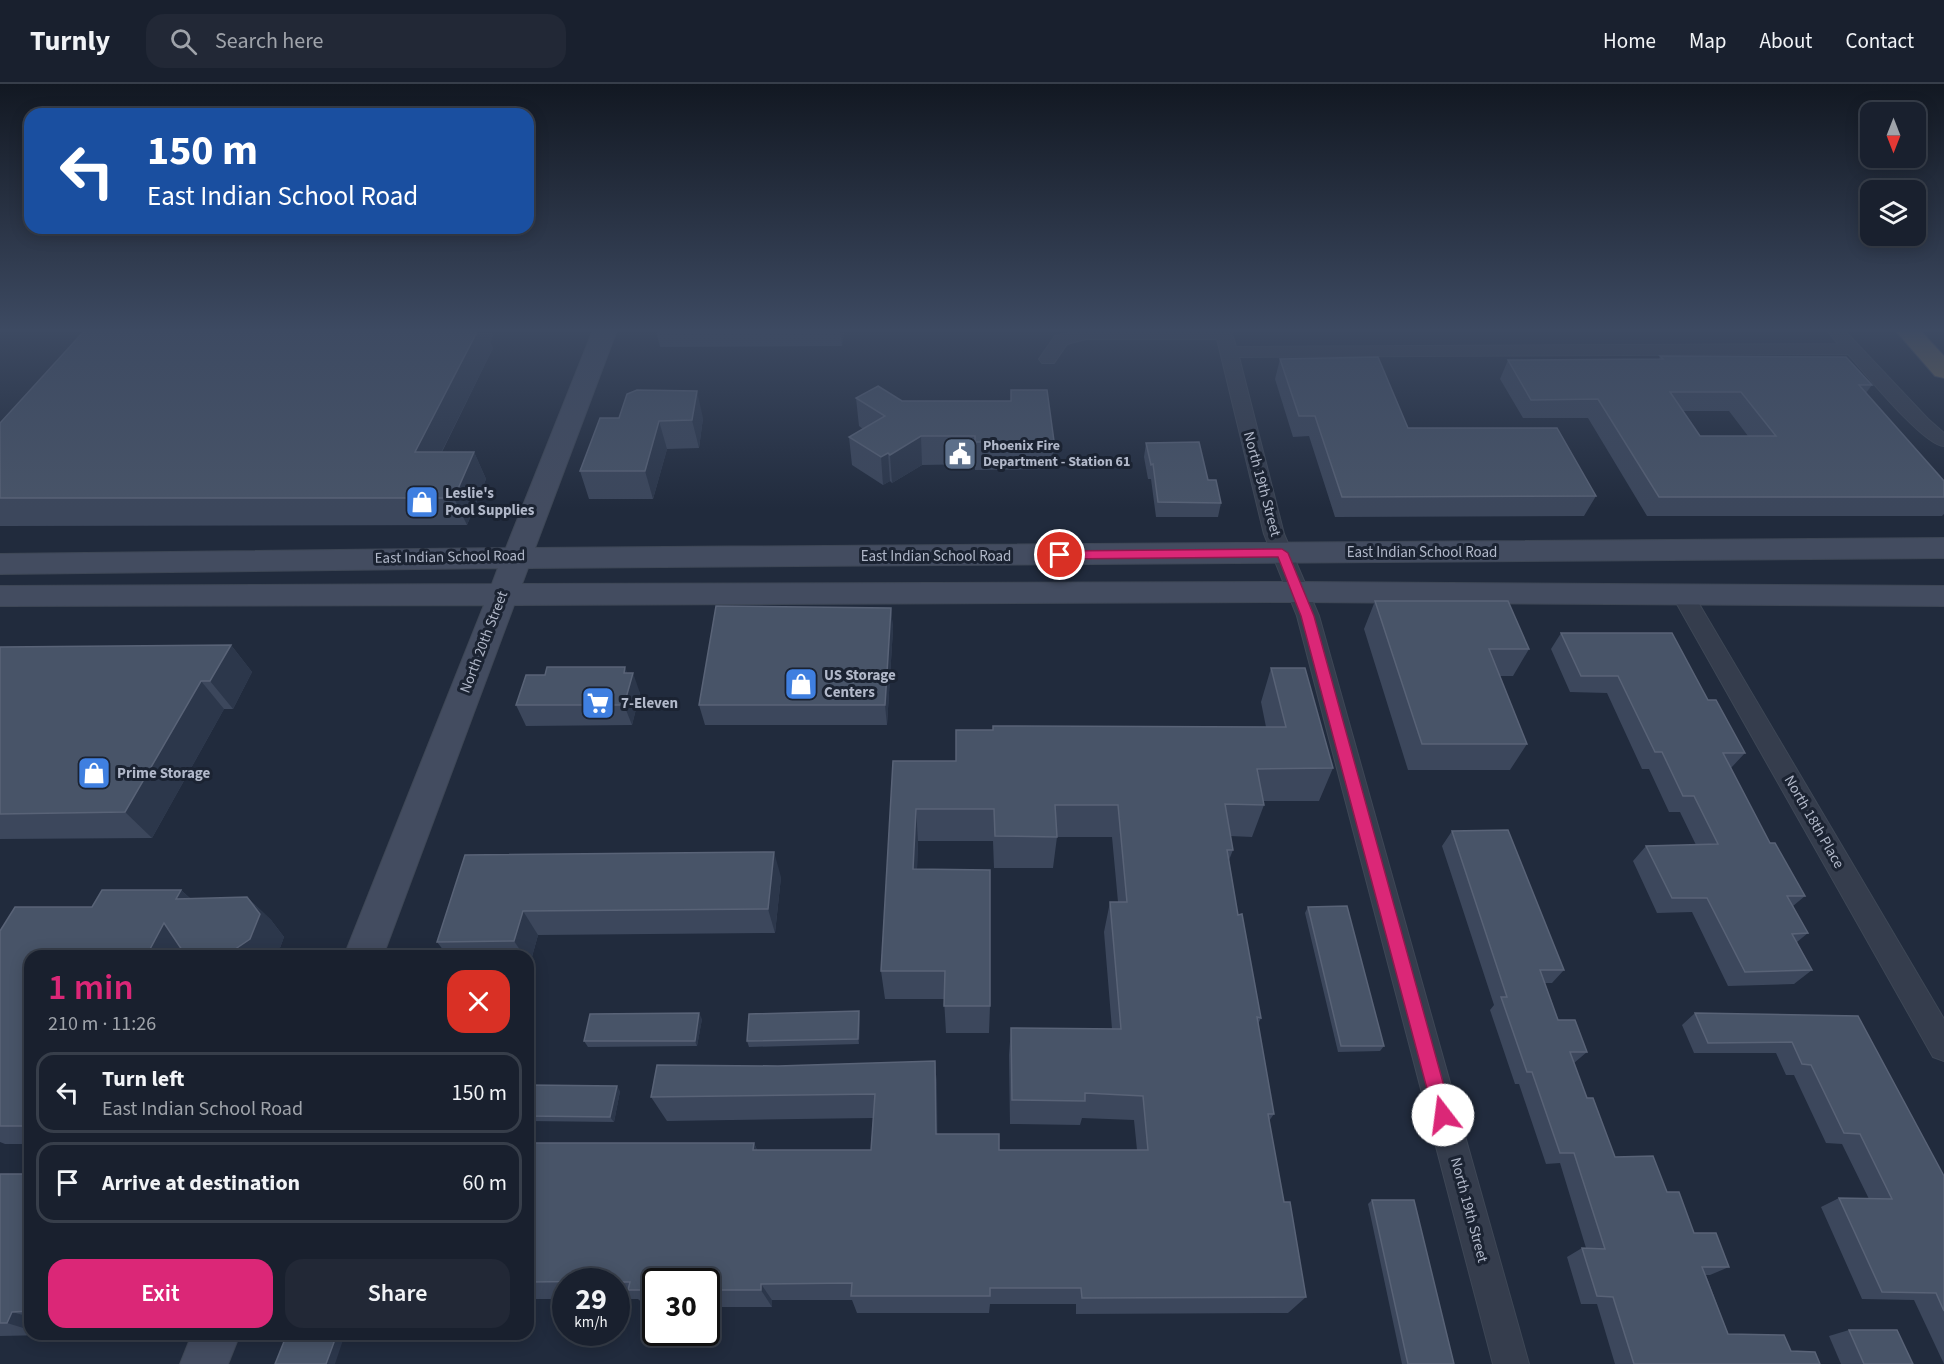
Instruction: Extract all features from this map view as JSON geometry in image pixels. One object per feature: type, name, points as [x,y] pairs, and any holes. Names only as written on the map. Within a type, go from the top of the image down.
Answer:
[{"type":"main road","name":"North 20th Street","points":[[365,950],[582,390]]},
{"type":"main road","name":"East Indian School Road","points":[[0,564],[518,556],[1944,548]]},
{"type":"main road","points":[[0,596],[1298,592],[1684,597],[1944,596]]},
{"type":"main road","points":[[204,1364],[214,1340]]},
{"type":"street","name":"North 19th Street","points":[[1238,390],[1274,534],[1308,616],[1511,1364]]},
{"type":"street","points":[[1892,390],[1942,441]]},
{"type":"street","name":"North 18th Place","points":[[1684,597],[1944,1047]]},
{"type":"building","points":[[30,390],[447,390],[415,452],[474,452],[454,498],[0,498],[0,423]]},
{"type":"building","points":[[637,390],[697,391],[692,420],[659,421],[645,471],[580,471],[600,418],[619,418],[627,394]]},
{"type":"building","points":[[871,390],[884,390],[902,401],[1011,401],[1011,390],[1047,390],[1054,441],[975,442],[975,436],[921,436],[890,455],[888,453],[881,457],[849,437],[885,416],[856,398]]},
{"type":"building","points":[[1290,390],[1392,390],[1408,428],[1557,428],[1596,496],[1342,497],[1315,416],[1299,416]]},
{"type":"building","points":[[1525,390],[1863,390],[1944,481],[1944,497],[1659,497],[1598,399],[1531,400]],"holes":[[[1670,392],[1741,392],[1776,436],[1700,436]]]},
{"type":"building","points":[[1199,442],[1208,480],[1216,480],[1221,503],[1158,502],[1153,464],[1151,465],[1146,443]]},
{"type":"building","points":[[1375,601],[1508,601],[1529,649],[1489,649],[1527,744],[1422,744]]},
{"type":"building","name":"US Storage Centers","points":[[716,606],[891,608],[885,705],[699,705]]},
{"type":"building","points":[[1561,633],[1672,633],[1708,700],[1716,700],[1745,753],[1723,753],[1770,843],[1775,843],[1805,896],[1787,896],[1808,933],[1792,934],[1812,970],[1745,972],[1707,898],[1672,898],[1646,846],[1718,844],[1694,796],[1683,796],[1662,752],[1655,752],[1618,676],[1581,676]]},
{"type":"building","name":"Prime Storage","points":[[231,645],[210,681],[201,681],[125,812],[0,814],[0,647]]},
{"type":"building","points":[[547,667],[625,667],[624,673],[633,673],[624,705],[516,705],[526,675],[545,675]]},
{"type":"building","points":[[1271,668],[1305,668],[1333,768],[1257,769],[1264,805],[1225,804],[1233,850],[1227,850],[1238,915],[1242,914],[1261,1018],[1257,1017],[1274,1114],[1268,1114],[1284,1202],[1290,1202],[1306,1297],[1082,1298],[1081,1288],[990,1288],[990,1296],[851,1296],[852,1283],[761,1284],[761,1290],[720,1290],[720,1268],[642,1268],[642,1290],[630,1290],[630,1268],[552,1268],[552,1282],[534,1282],[534,1143],[754,1143],[753,1150],[871,1150],[875,1094],[651,1097],[657,1065],[778,1066],[935,1061],[936,1134],[999,1134],[999,1150],[1148,1150],[1143,1096],[1085,1093],[1085,1101],[1012,1100],[1011,1028],[1121,1029],[1110,902],[1127,902],[1118,805],[1055,805],[1057,837],[995,836],[994,809],[916,809],[913,869],[990,870],[990,1006],[944,1006],[945,971],[881,971],[893,761],[956,761],[956,730],[993,730],[993,726],[1286,727]]},
{"type":"building","points":[[1508,830],[1564,970],[1540,970],[1558,1020],[1575,1020],[1587,1052],[1570,1052],[1587,1098],[1593,1098],[1615,1157],[1653,1156],[1667,1192],[1679,1192],[1694,1233],[1716,1233],[1729,1267],[1702,1267],[1728,1334],[1784,1335],[1791,1351],[1815,1352],[1820,1364],[1634,1364],[1613,1297],[1597,1296],[1582,1248],[1605,1249],[1574,1153],[1560,1153],[1532,1072],[1527,1072],[1501,997],[1507,997],[1452,831]]},
{"type":"building","points":[[774,852],[768,909],[523,911],[514,941],[437,942],[465,855]]},
{"type":"building","points":[[102,890],[181,890],[176,899],[247,897],[260,914],[250,939],[234,950],[182,950],[164,923],[150,950],[24,950],[24,1126],[0,1126],[0,931],[15,907],[92,907]]},
{"type":"building","points":[[1347,906],[1384,1046],[1341,1046],[1308,907]]},
{"type":"building","points":[[859,1011],[858,1039],[747,1041],[749,1014]]},
{"type":"building","points":[[699,1013],[695,1041],[584,1041],[590,1014]]},
{"type":"building","points":[[1695,1013],[1858,1016],[1944,1176],[1944,1311],[1936,1293],[1882,1292],[1839,1198],[1892,1199],[1860,1134],[1844,1133],[1811,1065],[1802,1064],[1792,1042],[1708,1043]]},
{"type":"building","points":[[534,1085],[617,1086],[610,1117],[534,1116]]},
{"type":"building","points":[[0,1174],[24,1174],[24,1311],[12,1312],[7,1323],[0,1323]]},
{"type":"building","points":[[1372,1200],[1414,1200],[1454,1364],[1408,1364]]},
{"type":"building","points":[[1849,1330],[1897,1330],[1913,1364],[1864,1364]]},
{"type":"building","points":[[285,1340],[335,1340],[326,1364],[275,1364]]},
{"type":"place","name":"Phoenix Fire Department - Station 61","points":[[960,454]]},
{"type":"place","name":"Leslie's Pool Supplies","points":[[422,502]]},
{"type":"place","name":"US Storage Centers","points":[[801,684]]},
{"type":"place","name":"7-Eleven","points":[[598,703]]},
{"type":"place","name":"Prime Storage","points":[[94,773]]},
{"type":"route","points":[[1060,555],[1282,553],[1308,616],[1443,1115]]}]
